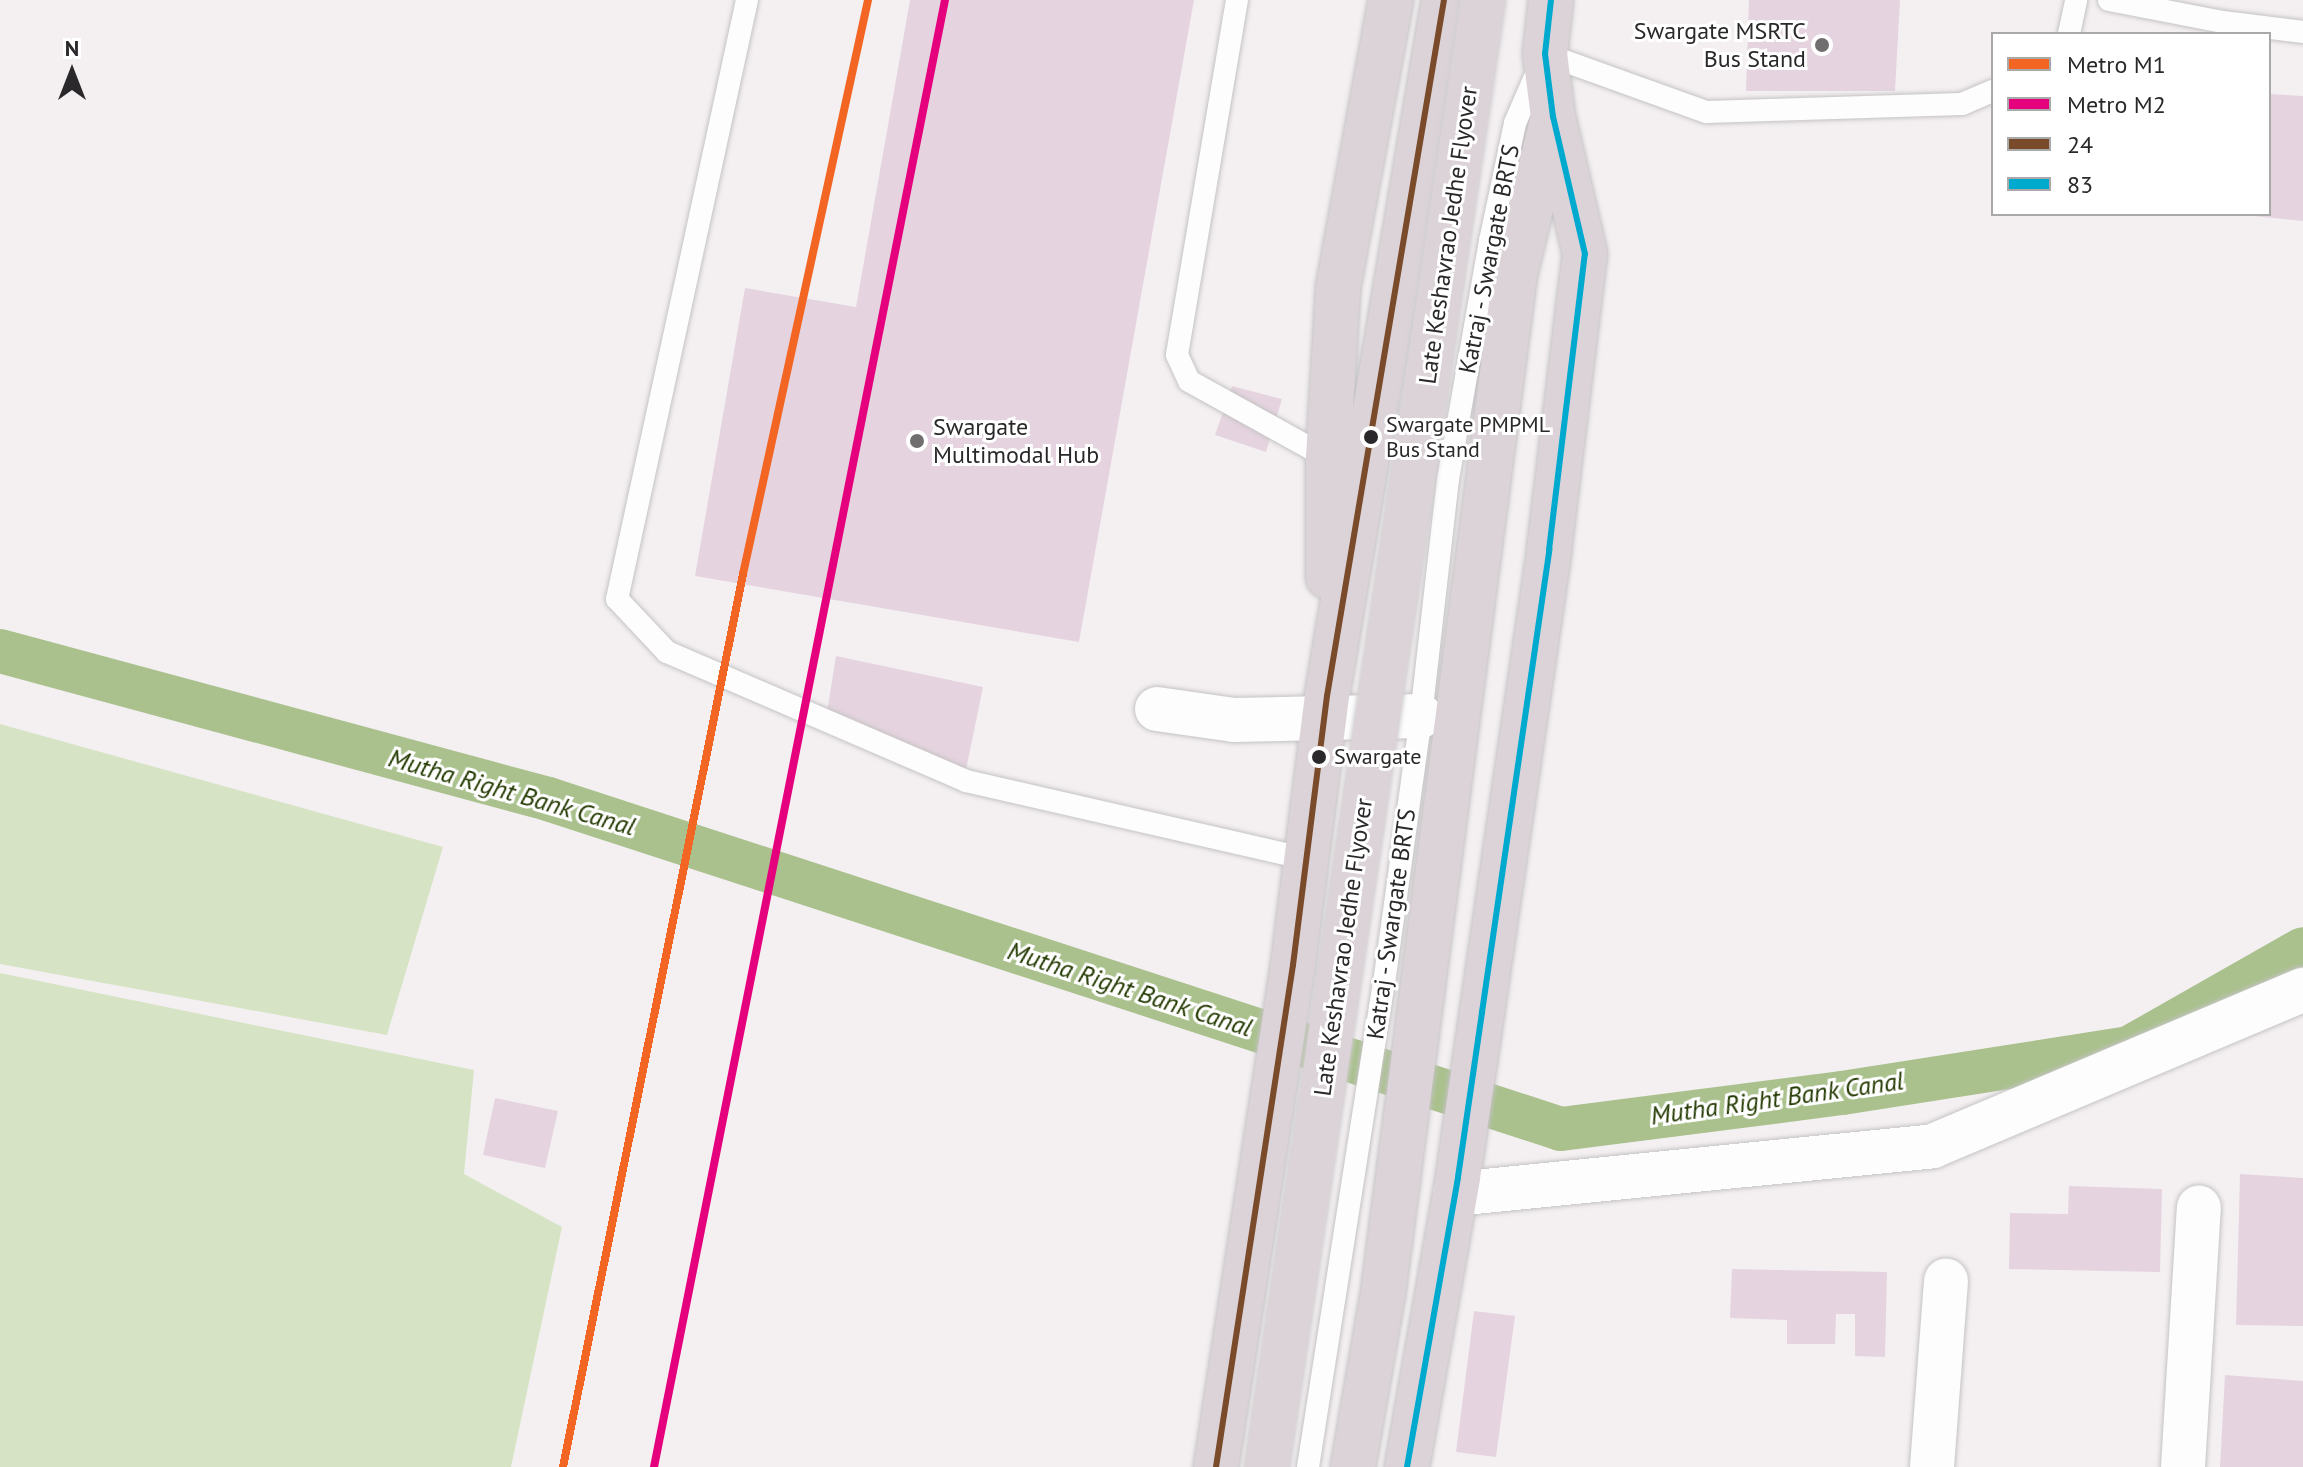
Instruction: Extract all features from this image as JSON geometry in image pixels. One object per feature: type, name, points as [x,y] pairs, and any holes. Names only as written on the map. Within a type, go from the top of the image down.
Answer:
[{"type":"highway","points":[[1326,706],[1328,458],[1338,288],[1391,0]]},
{"type":"highway","points":[[1216,1467],[1293,965],[1326,706],[1444,0]]},
{"type":"highway","name":"Late Keshavrao Jedhe Flyover","points":[[1267,1467],[1483,0]]},
{"type":"highway","points":[[1407,1467],[1456,1186],[1482,1012],[1549,550],[1585,254],[1553,117],[1545,54],[1551,0]]},
{"type":"highway","points":[[1353,1467],[1383,1294],[1515,274],[1553,117]]},
{"type":"street","points":[[1157,709],[1234,720],[1326,706],[1421,716]]},
{"type":"street","points":[[1456,1186],[1933,1146],[2303,990]]},
{"type":"street","points":[[2183,1467],[2199,1207]]},
{"type":"street","points":[[1932,1467],[1946,1281]]},
{"type":"lane","points":[[747,0],[617,599],[667,652],[966,781],[1307,859]]},
{"type":"lane","points":[[1237,0],[1177,355],[1189,381],[1328,458]]},
{"type":"lane","points":[[2069,32],[2076,0]]},
{"type":"lane","points":[[2109,0],[2223,22],[2303,32]]},
{"type":"lane","points":[[1545,54],[1706,112],[1962,104],[1991,92]]},
{"type":"lane","name":"Katraj - Swargate BRTS","points":[[1308,1467],[1384,983],[1421,716],[1448,479],[1490,241],[1515,123],[1545,54]]},
{"type":"green space","points":[[0,724],[443,847],[387,1035],[0,964]]},
{"type":"green space","points":[[0,973],[474,1070],[464,1174],[562,1227],[511,1467],[0,1467]]},
{"type":"building","name":"Swargate Multimodal Hub","points":[[910,0],[1194,0],[1079,642],[695,576],[745,288],[856,307]]},
{"type":"building","name":"Swargate MSRTC Bus Stand","points":[[1749,0],[1900,0],[1895,91],[1746,91]]},
{"type":"building","points":[[2271,94],[2303,96],[2303,221],[2254,216],[2271,216]]},
{"type":"building","points":[[1232,386],[1282,399],[1266,452],[1215,435]]},
{"type":"building","points":[[836,656],[983,687],[966,770],[827,712]]},
{"type":"building","points":[[495,1098],[558,1111],[545,1168],[483,1155]]},
{"type":"building","points":[[2240,1174],[2303,1178],[2303,1326],[2236,1325]]},
{"type":"building","points":[[2069,1186],[2162,1189],[2160,1272],[2009,1269],[2010,1213],[2068,1214]]},
{"type":"building","points":[[1732,1269],[1887,1272],[1885,1357],[1855,1356],[1855,1314],[1836,1314],[1835,1344],[1787,1344],[1787,1320],[1730,1318]]},
{"type":"building","points":[[1474,1311],[1515,1316],[1496,1457],[1456,1452]]},
{"type":"building","points":[[2225,1375],[2303,1381],[2303,1467],[2220,1467]]},
{"type":"waterway","name":"Mutha Right Bank Canal","points":[[0,651],[548,799],[1561,1129],[1842,1093],[2129,1048],[2303,949]]},
{"type":"metro line","name":"M1","points":[[563,1467],[743,574],[868,0]]},
{"type":"metro line","name":"M2","points":[[654,1467],[945,0]]},
{"type":"transit line","name":"24","points":[[1216,1467],[1293,965],[1327,696],[1444,0]]},
{"type":"transit line","name":"83","points":[[1407,1467],[1458,1177],[1549,550],[1585,254],[1553,117],[1545,54],[1551,0]]},
{"type":"place","name":"Swargate MSRTC Bus Stand","points":[[1822,45]]},
{"type":"place","name":"Swargate PMPML Bus Stand","points":[[1371,437]]},
{"type":"place","name":"Swargate Multimodal Hub","points":[[917,441]]},
{"type":"place","name":"Swargate","points":[[1319,757]]}]
